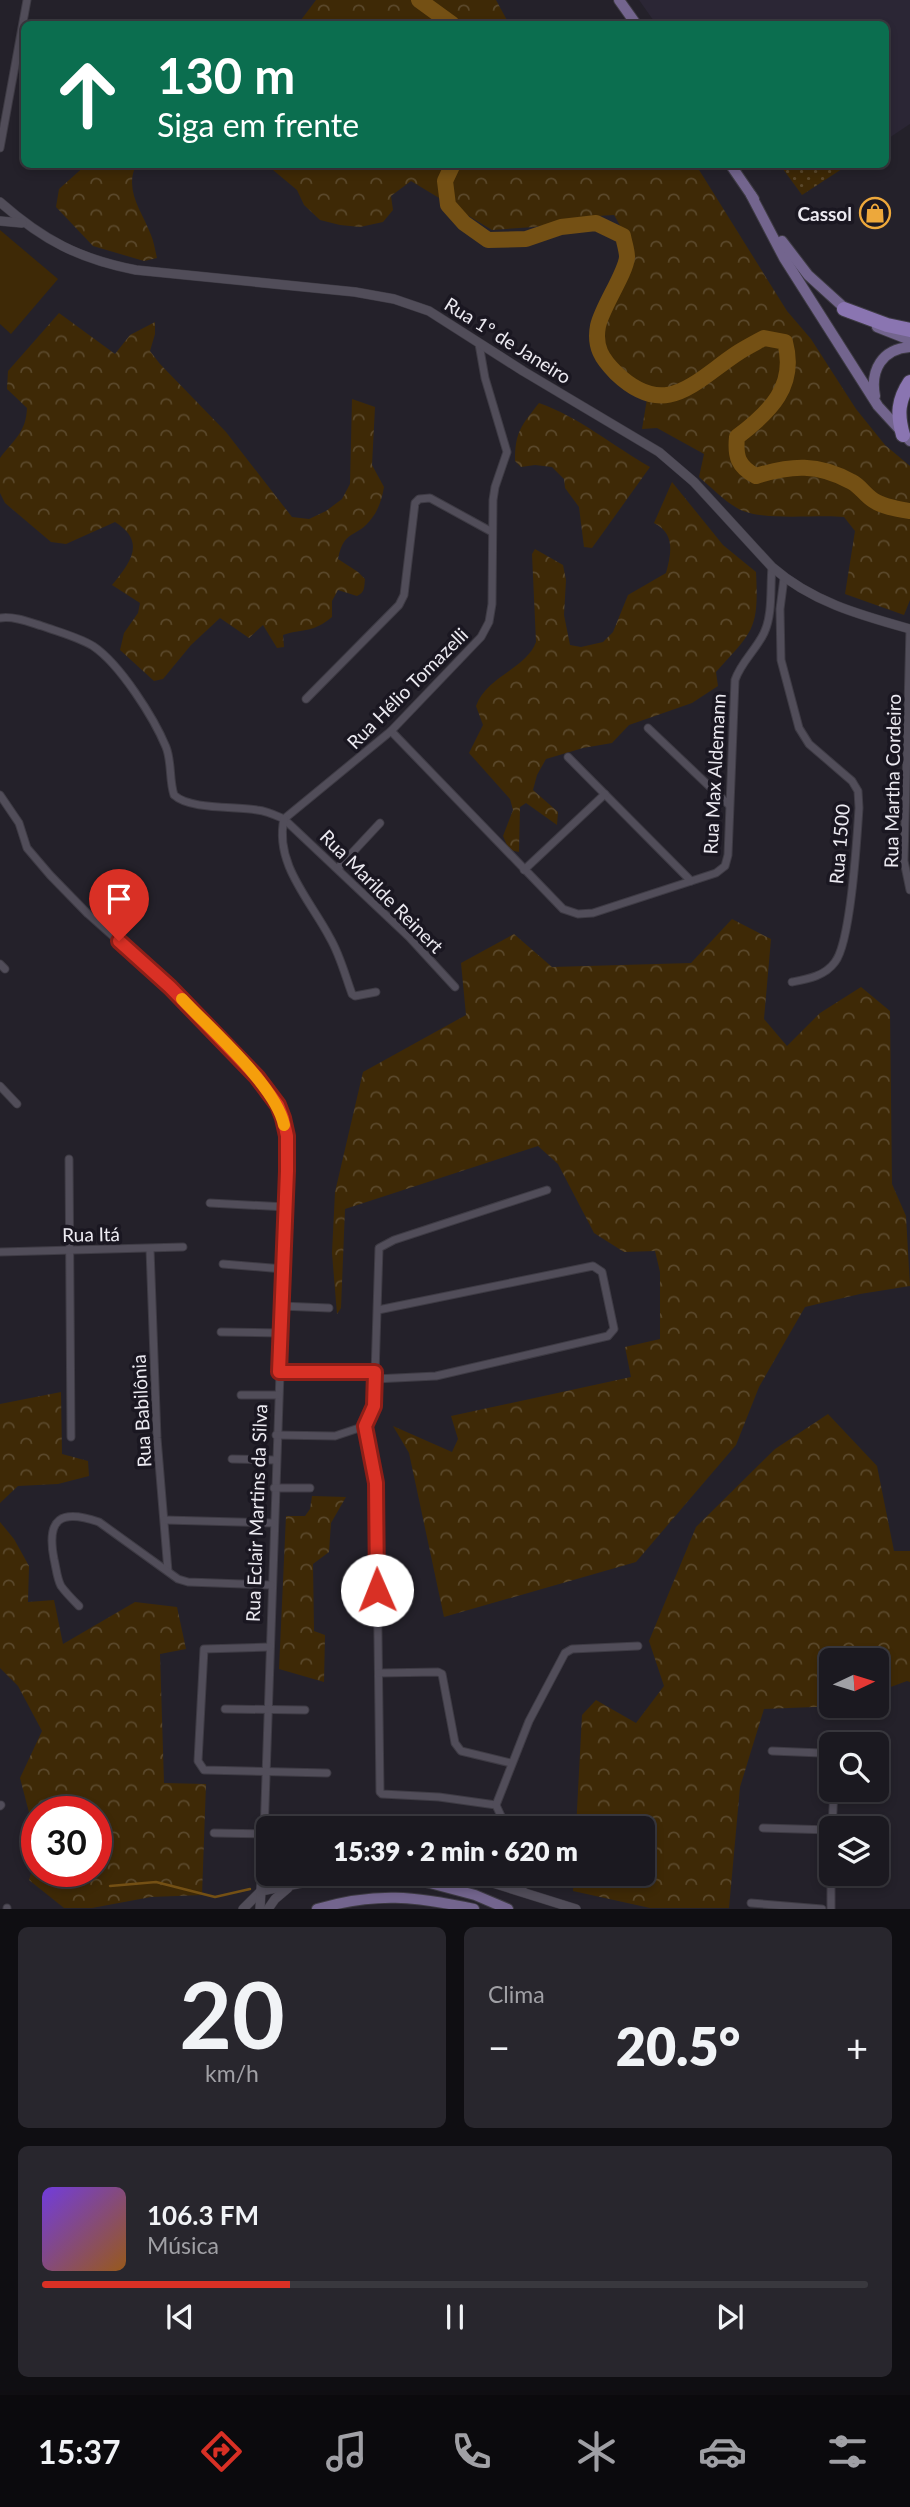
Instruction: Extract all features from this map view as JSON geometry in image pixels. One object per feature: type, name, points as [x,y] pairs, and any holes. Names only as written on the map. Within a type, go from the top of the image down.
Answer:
[{"type":"highway","points":[[844,309],[887,325],[910,330]]},
{"type":"highway","points":[[907,438],[899,412],[900,400],[910,382]]},
{"type":"main road","points":[[619,0],[634,21]]},
{"type":"main road","points":[[733,168],[808,275],[844,309],[875,326],[910,340]]},
{"type":"main road","points":[[751,195],[784,258],[878,406],[907,438]]},
{"type":"main road","points":[[878,406],[873,384],[877,366],[890,352],[910,347]]},
{"type":"main road","points":[[441,1886],[475,1895],[508,1909]]},
{"type":"main road","points":[[317,1909],[351,1900],[385,1897],[422,1898],[474,1909]]},
{"type":"street","points":[[23,21],[27,0]]},
{"type":"street","points":[[0,148],[21,33]]},
{"type":"street","name":"Rua 1º de Janeiro","points":[[0,202],[24,223],[63,248],[106,264],[394,299],[429,311],[659,452],[694,482],[784,578],[849,612],[910,629]]},
{"type":"street","name":"Rua 1º de Janeiro","points":[[0,221],[24,223]]},
{"type":"street","name":"Rua Hélio Tomazelli","points":[[284,819],[391,731],[481,637],[489,622],[492,604],[495,487],[508,452],[485,377],[479,344]]},
{"type":"street","points":[[306,699],[399,605],[404,595],[415,503],[419,499],[430,499],[492,532]]},
{"type":"street","name":"Rua Max Aldemann","points":[[391,731],[563,909],[578,914],[593,913],[716,873],[725,866],[728,855],[735,680],[738,670],[765,632],[772,567]]},
{"type":"street","name":"Rua 1500","points":[[784,578],[780,609],[780,660],[799,728],[809,744],[852,781],[858,792],[859,807],[846,935],[836,962],[818,976],[792,982]]},
{"type":"street","points":[[0,618],[9,617],[63,633],[95,648],[108,660],[155,722],[167,751],[172,789],[179,800],[270,812],[284,819],[282,839],[295,884],[330,937],[352,994],[355,996],[376,992]]},
{"type":"street","name":"Rua Martha Cordeiro","points":[[910,629],[904,861],[910,890]]},
{"type":"street","points":[[648,728],[729,805]]},
{"type":"street","points":[[568,757],[691,881]]},
{"type":"street","name":"Rua Eclair Martins da Silva","points":[[0,794],[19,822],[26,848],[50,875],[94,919],[170,987],[257,1077],[278,1105],[287,1136],[265,1771],[266,1816]]},
{"type":"street","points":[[524,870],[605,794]]},
{"type":"street","name":"Rua Marilde Reinert","points":[[284,819],[409,937],[455,987]]},
{"type":"street","points":[[338,868],[380,823]]},
{"type":"street","points":[[0,1086],[17,1104]]},
{"type":"street","points":[[69,1159],[71,1437]]},
{"type":"street","points":[[496,1805],[439,1797],[383,1794],[380,1791],[376,1483],[365,1426],[374,1406],[379,1248],[394,1240],[547,1190]]},
{"type":"street","points":[[209,1202],[286,1207]]},
{"type":"street","name":"Rua Itá","points":[[0,1252],[183,1247]]},
{"type":"street","name":"Rua Babilônia","points":[[149,1249],[157,1438],[168,1571]]},
{"type":"street","points":[[223,1264],[283,1269]]},
{"type":"street","points":[[279,1372],[436,1376],[608,1336],[614,1329],[602,1272],[593,1266],[378,1310]]},
{"type":"street","points":[[282,1306],[329,1308]]},
{"type":"street","points":[[221,1332],[280,1333]]},
{"type":"street","points":[[241,1395],[278,1395]]},
{"type":"street","points":[[276,1435],[335,1436],[365,1426]]},
{"type":"street","points":[[232,1460],[275,1460]]},
{"type":"street","points":[[274,1488],[310,1488]]},
{"type":"street","points":[[79,1606],[60,1584],[51,1542],[52,1527],[57,1521],[67,1518],[99,1522],[178,1579],[188,1582],[271,1586]]},
{"type":"street","points":[[165,1520],[273,1523]]},
{"type":"street","points":[[501,1816],[496,1805],[511,1763],[529,1721],[565,1653],[572,1649],[638,1646]]},
{"type":"street","points":[[269,1647],[204,1649],[198,1761],[204,1770],[327,1773]]},
{"type":"street","points":[[379,1673],[442,1674],[455,1744],[461,1751],[511,1763]]},
{"type":"street","points":[[225,1709],[305,1710]]},
{"type":"street","points":[[772,1751],[819,1754]]},
{"type":"street","points":[[763,1828],[819,1830]]},
{"type":"street","points":[[214,1833],[256,1834]]},
{"type":"street","name":"Rua Eclair Martins da Silva","points":[[260,1909],[261,1886]]},
{"type":"street","points":[[243,1909],[261,1891],[287,1886]]},
{"type":"street","points":[[268,1909],[291,1886]]},
{"type":"street","points":[[503,1886],[576,1909]]},
{"type":"street","points":[[522,1886],[523,1892]]},
{"type":"street","points":[[831,1886],[831,1909]]},
{"type":"street","points":[[751,1903],[822,1909]]},
{"type":"shaded area","points":[[639,0],[910,0],[910,124],[889,138],[889,21],[654,21]]},
{"type":"green space","points":[[316,0],[496,0],[507,21],[300,21]]},
{"type":"green space","points":[[83,168],[135,168],[133,192],[152,238],[157,258],[144,261],[93,246],[56,207],[59,189]]},
{"type":"green space","points":[[245,168],[698,168],[787,311],[811,339],[856,409],[885,445],[910,466],[910,600],[904,615],[845,594],[855,531],[844,517],[759,515],[737,508],[699,477],[704,454],[657,428],[642,429],[649,387],[638,384],[618,371],[605,353],[602,342],[605,319],[626,281],[633,248],[614,215],[581,217],[534,227],[492,230],[411,181],[391,196],[393,210],[383,222],[360,227],[340,225],[320,220],[304,205],[297,190],[273,170]]},
{"type":"green space","points":[[782,168],[843,168],[802,195]]},
{"type":"green space","points":[[0,230],[58,279],[11,334],[0,324]]},
{"type":"green space","points":[[59,313],[115,354],[130,335],[155,322],[150,351],[226,432],[292,517],[309,519],[342,499],[350,484],[352,399],[375,407],[372,465],[384,487],[372,518],[347,538],[338,559],[365,579],[361,593],[357,596],[338,590],[332,601],[332,617],[314,628],[283,635],[284,647],[277,648],[263,625],[249,638],[220,618],[191,645],[163,679],[154,681],[120,650],[124,633],[138,613],[140,603],[112,585],[129,561],[133,545],[131,537],[115,522],[66,544],[51,542],[5,503],[0,493],[0,458],[22,430],[27,408],[7,389],[8,371]]},
{"type":"green space","points":[[539,403],[582,424],[650,467],[592,548],[584,547],[579,507],[565,488],[564,479],[552,467],[521,467],[515,461],[520,430]]},
{"type":"green space","points":[[672,482],[723,545],[756,572],[756,606],[751,628],[746,638],[716,672],[718,686],[692,703],[629,725],[612,743],[546,759],[537,775],[533,790],[558,812],[557,825],[526,803],[520,807],[519,852],[509,850],[503,836],[513,810],[510,799],[469,753],[483,725],[476,706],[481,696],[524,659],[536,642],[532,554],[535,549],[563,565],[566,580],[564,615],[570,645],[581,647],[603,642],[613,632],[628,595],[666,573],[670,552],[669,539],[654,523]]},
{"type":"green space","points":[[732,919],[771,939],[764,1019],[787,1046],[820,1013],[861,987],[890,1011],[892,1184],[906,1216],[910,1286],[805,1307],[759,1387],[736,1445],[636,1562],[444,1617],[409,1453],[393,1426],[452,1452],[458,1439],[451,1416],[631,1377],[625,1347],[660,1339],[660,1272],[655,1251],[624,1252],[594,1233],[558,1164],[538,1146],[345,1209],[341,1308],[337,1314],[332,1253],[335,1192],[363,1072],[466,1015],[461,963],[514,934],[552,967],[691,963]]},
{"type":"green space","points":[[61,1392],[62,1454],[88,1461],[89,1476],[58,1484],[18,1486],[0,1503],[0,1404]]},
{"type":"green space","points":[[828,1414],[877,1466],[894,1551],[910,1551],[910,1682],[889,1688],[889,1648],[819,1648],[819,1707],[764,1709],[740,1787],[729,1908],[650,1908],[573,1891],[573,1886],[655,1886],[655,1816],[577,1816],[582,1715],[596,1700],[636,1723],[664,1686],[649,1641],[696,1527],[775,1449]]},
{"type":"green space","points":[[312,1496],[346,1497],[331,1523],[329,1552],[313,1564],[314,1631],[325,1635],[324,1682],[279,1669],[286,1516],[305,1516],[310,1509]]},
{"type":"green space","points":[[0,1522],[14,1539],[29,1566],[28,1602],[54,1600],[63,1644],[135,1602],[177,1607],[186,1649],[160,1654],[164,1783],[206,1784],[202,1895],[151,1897],[92,1908],[64,1908],[38,1887],[112,1887],[112,1796],[25,1796],[20,1778],[42,1731],[18,1686],[0,1668]]},
{"type":"waterway","points":[[419,0],[448,21]]},
{"type":"waterway","points":[[451,168],[445,181],[448,205],[464,223],[488,240],[526,239],[561,227],[596,223],[623,236],[626,264],[600,318],[597,340],[607,363],[633,387],[649,394],[678,392],[764,338],[785,342],[787,372],[778,397],[760,418],[737,437],[737,455],[742,465],[756,476],[793,468],[828,472],[855,484],[877,502],[910,511]]},
{"type":"waterway","points":[[112,1886],[156,1882],[215,1897],[250,1889]]},
{"type":"slow traffic","points":[[182,999],[257,1077],[278,1105],[284,1125]]},
{"type":"place","name":"Cassol","points":[[875,213]]},
{"type":"route","points":[[119,941],[170,987],[257,1077],[278,1105],[287,1136],[279,1372],[375,1372],[374,1406],[365,1426],[376,1483],[377,1590]]}]
